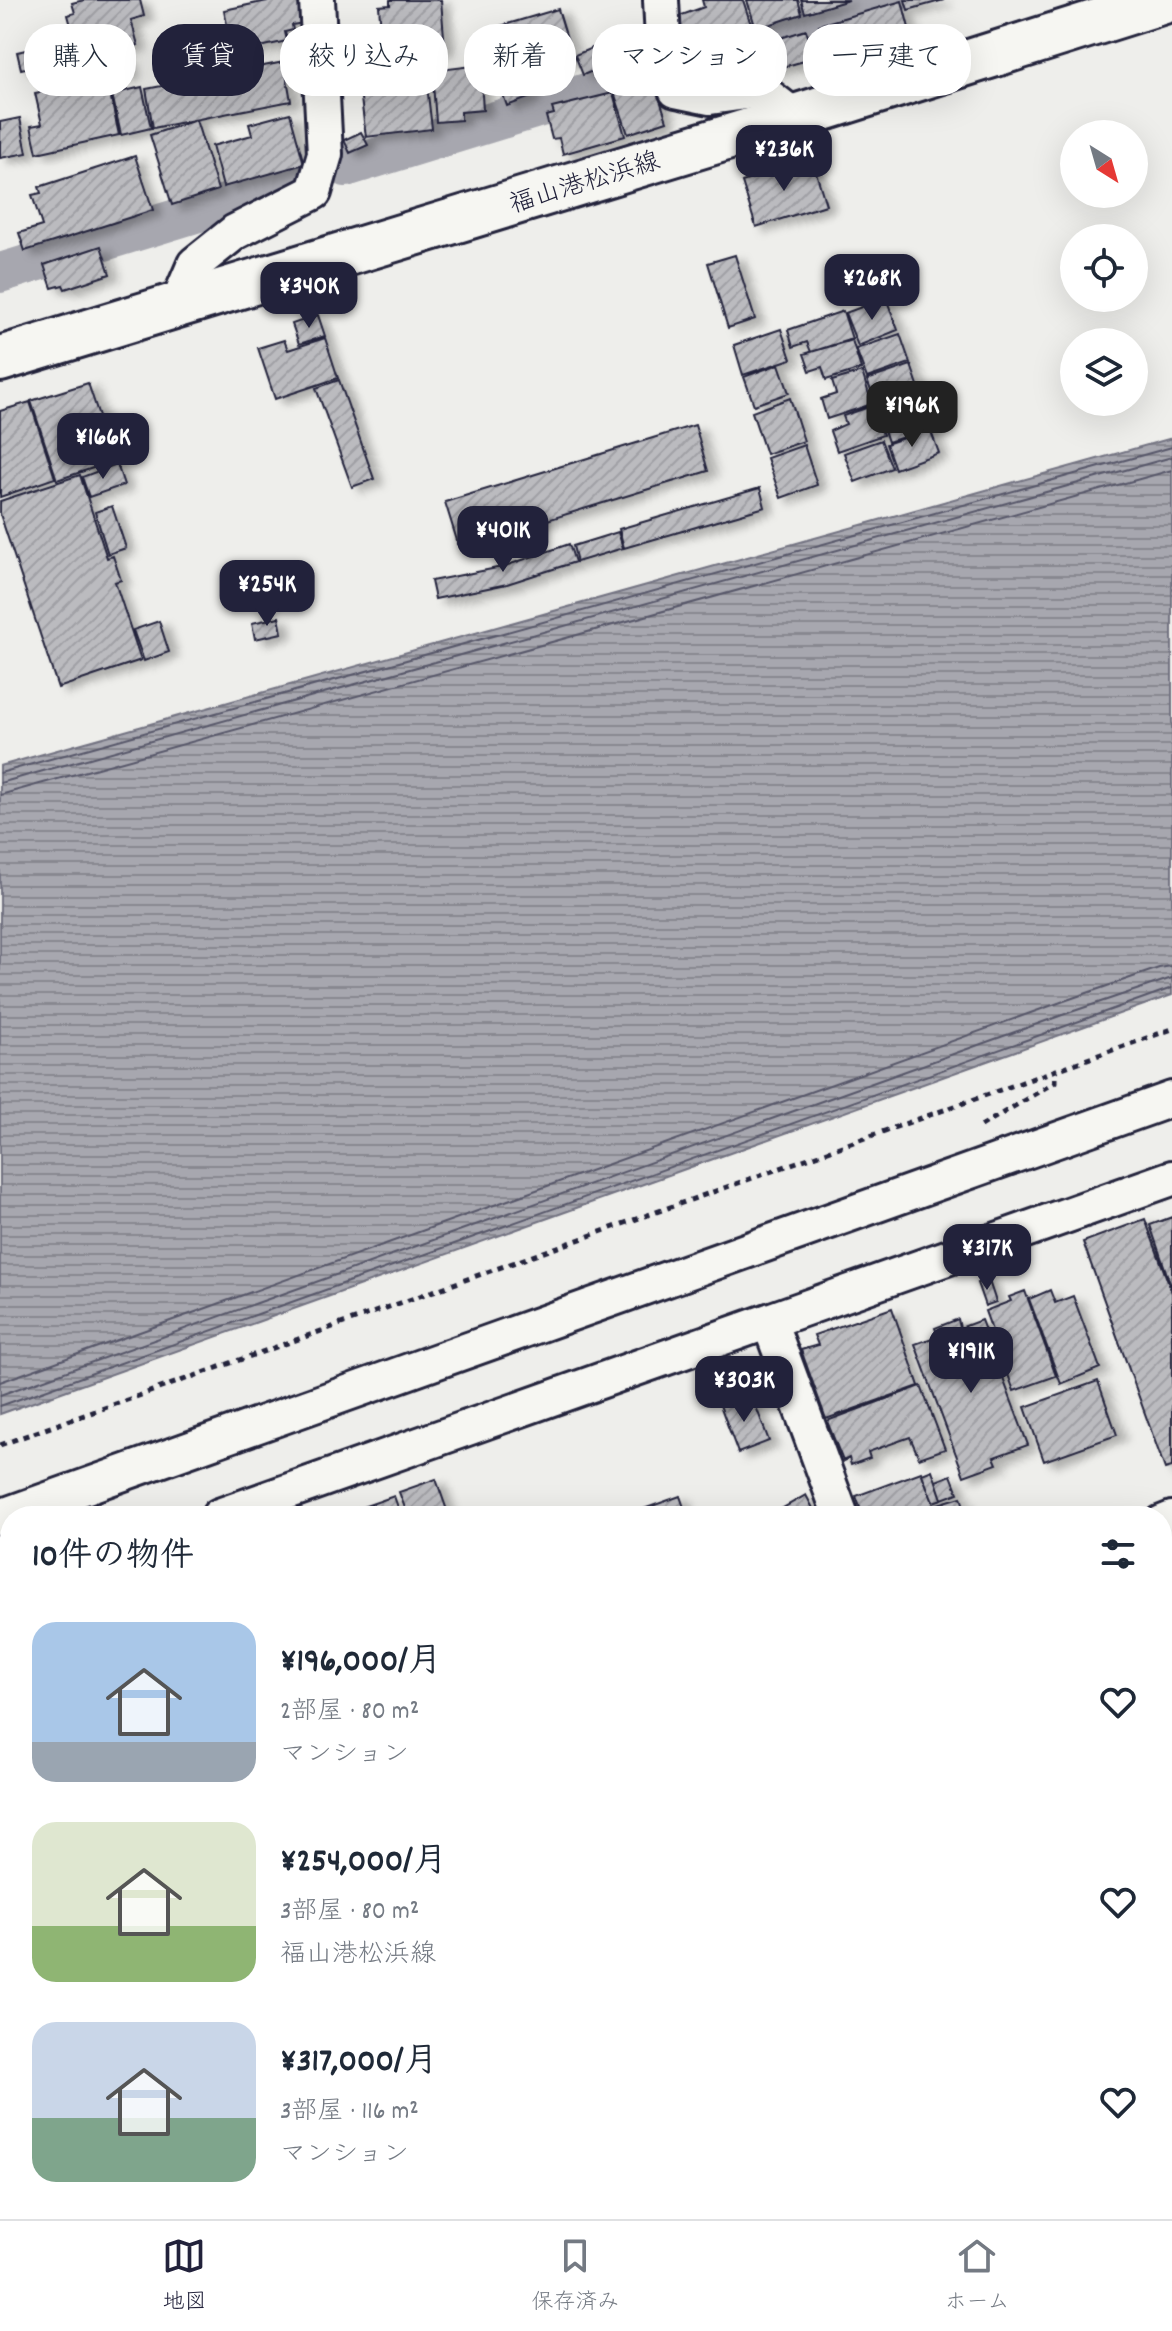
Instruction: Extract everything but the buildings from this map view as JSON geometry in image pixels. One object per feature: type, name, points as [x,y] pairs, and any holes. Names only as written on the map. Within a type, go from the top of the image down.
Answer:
[{"type":"main road","name":"福山港松浜線","points":[[0,359],[795,117],[1167,0]]},
{"type":"street","points":[[177,306],[195,264],[235,232],[314,192],[325,154],[317,0]]},
{"type":"street","points":[[661,0],[664,60],[676,90],[710,97],[760,90],[795,117]]},
{"type":"street","points":[[31,1506],[1172,1099]]},
{"type":"street","points":[[247,1506],[1172,1178]]},
{"type":"street","points":[[769,1321],[837,1506]]},
{"type":"path","points":[[0,1445],[1172,1029]]},
{"type":"water","points":[[1172,438],[1172,995],[0,1414],[0,766]]},
{"type":"waterway","points":[[346,167],[888,0]]},
{"type":"waterway","points":[[0,273],[303,180]]}]
